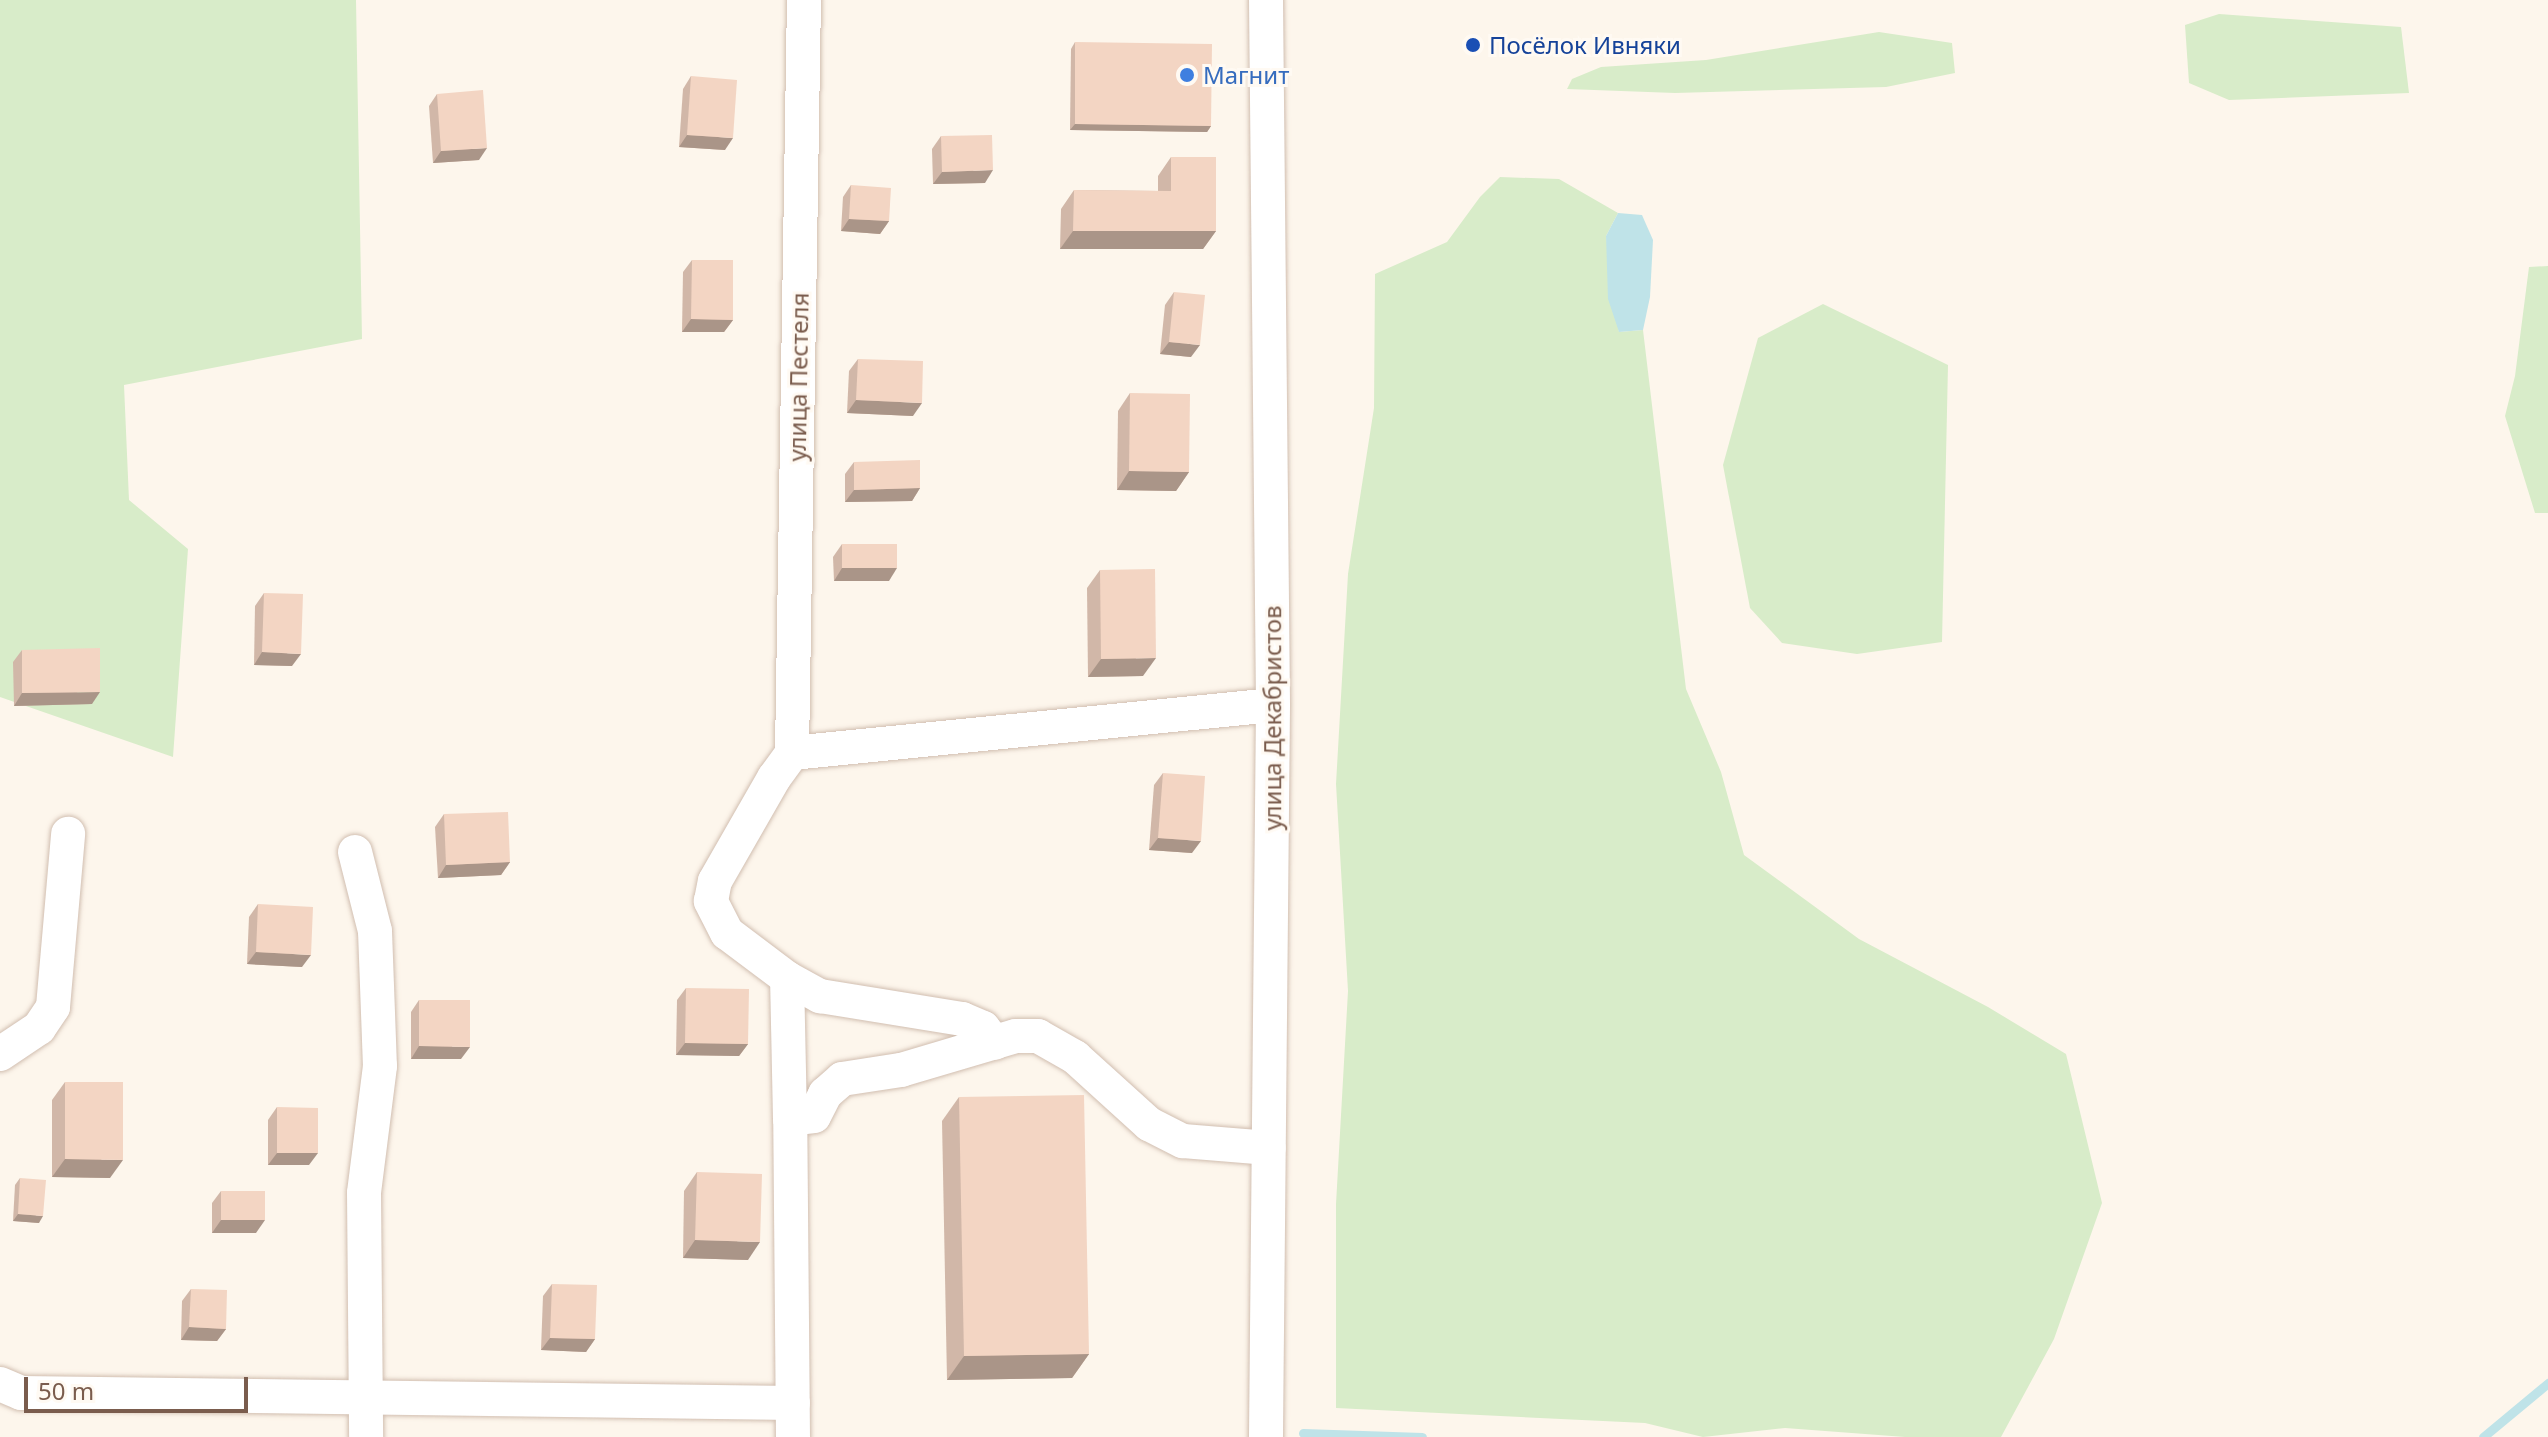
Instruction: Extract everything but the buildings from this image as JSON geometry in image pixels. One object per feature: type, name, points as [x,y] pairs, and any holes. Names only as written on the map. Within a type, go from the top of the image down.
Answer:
[{"type":"street","name":"улица Пестеля","points":[[792,753],[804,0]]},
{"type":"street","name":"улица Декабристов","points":[[1266,0],[1273,705],[1266,1437]]},
{"type":"street","points":[[995,1043],[983,1028],[962,1019],[820,996],[787,978],[727,933],[711,901],[715,881],[752,814],[792,753],[1273,705]]},
{"type":"street","points":[[0,1054],[39,1028],[53,1007],[68,834]]},
{"type":"street","points":[[355,852],[375,931],[380,1066],[364,1193],[366,1437]]},
{"type":"street","points":[[787,978],[793,1437]]},
{"type":"street","points":[[790,1119],[814,1116],[825,1094],[842,1079],[901,1070],[1016,1036],[1038,1036],[1075,1057],[1149,1124],[1183,1141],[1269,1148]]},
{"type":"street","points":[[0,1384],[21,1393],[793,1403]]},
{"type":"green space","points":[[0,0],[356,0],[362,339],[124,385],[129,500],[188,549],[173,757],[0,697]]},
{"type":"green space","points":[[2219,14],[2401,27],[2409,93],[2229,100],[2189,83],[2185,25]]},
{"type":"green space","points":[[1879,32],[1952,43],[1955,73],[1886,87],[1675,93],[1567,89],[1572,79],[1601,67],[1706,60]]},
{"type":"green space","points":[[1500,177],[1559,179],[1618,213],[1606,236],[1619,332],[1643,330],[1686,689],[1721,772],[1744,855],[1859,939],[1988,1007],[2066,1054],[2102,1203],[2054,1339],[2001,1437],[1905,1437],[1785,1428],[1703,1437],[1645,1423],[1336,1408],[1336,1204],[1348,991],[1336,784],[1348,574],[1374,408],[1375,274],[1447,242],[1480,197]]},
{"type":"green space","points":[[2548,266],[2548,513],[2535,513],[2505,416],[2515,376],[2529,267]]},
{"type":"green space","points":[[1823,304],[1948,365],[1942,642],[1857,654],[1782,643],[1750,608],[1723,465],[1758,338]]},
{"type":"water","points":[[1618,213],[1642,215],[1653,240],[1650,297],[1643,330],[1619,332],[1608,299],[1606,236]]},
{"type":"waterway","points":[[2483,1437],[2548,1383]]},
{"type":"waterway","points":[[1303,1433],[1422,1437]]},
{"type":"place","name":"Посёлок Ивняки","points":[[1473,45]]},
{"type":"place","name":"Магнит","points":[[1187,75]]}]
